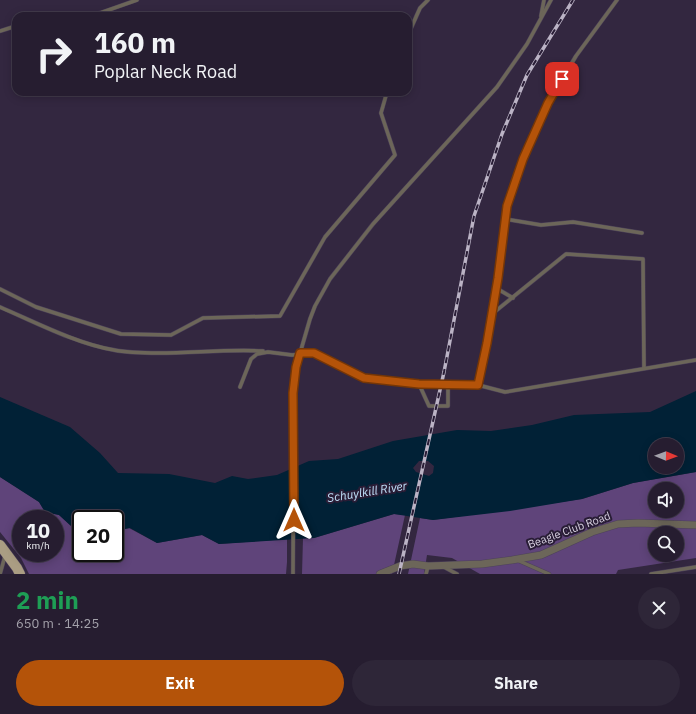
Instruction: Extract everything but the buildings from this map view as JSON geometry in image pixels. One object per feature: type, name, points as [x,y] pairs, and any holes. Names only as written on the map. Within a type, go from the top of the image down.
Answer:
[{"type":"main road","points":[[3,549],[20,574]]},
{"type":"street","name":"Beagle Club Road","points":[[380,574],[400,566],[413,564],[428,566],[482,564],[541,554],[592,532],[618,524],[638,523],[696,525]]},
{"type":"lane","points":[[103,12],[137,0]]},
{"type":"lane","points":[[541,19],[544,0]]},
{"type":"lane","points":[[294,574],[293,393],[296,367],[315,306],[334,274],[373,224],[497,87],[519,57],[551,0]]},
{"type":"lane","points":[[478,385],[492,314],[507,206],[523,159],[548,103],[576,56],[617,0]]},
{"type":"lane","points":[[412,26],[420,8],[426,1]]},
{"type":"lane","points":[[0,31],[12,27]]},
{"type":"lane","points":[[0,289],[36,306],[121,334],[170,335],[203,318],[280,316],[325,237],[395,155],[381,113],[387,96]]},
{"type":"lane","points":[[505,219],[542,225],[573,222],[642,233]]},
{"type":"lane","points":[[492,314],[514,298],[566,254],[643,258],[644,368]]},
{"type":"lane","points":[[496,288],[514,298]]},
{"type":"lane","points":[[0,307],[66,336],[114,350],[146,353],[187,353],[234,350],[292,355],[300,353],[314,353],[364,378],[419,384],[478,385],[505,392],[696,360]]},
{"type":"lane","points":[[240,387],[251,358],[257,354],[268,352]]},
{"type":"lane","points":[[419,384],[429,406],[448,406],[448,385]]},
{"type":"lane","points":[[0,574],[3,549]]},
{"type":"lane","points":[[516,559],[549,574]]},
{"type":"lane","points":[[441,565],[457,574]]},
{"type":"lane","points":[[426,574],[428,566]]},
{"type":"lane","points":[[650,574],[696,567]]},
{"type":"shaded area","points":[[696,472],[696,558],[684,560],[684,526],[648,526],[648,562],[670,562],[618,570],[616,574],[480,574],[452,558],[427,555],[424,574],[408,574],[420,518],[433,520],[582,499],[633,483]]},
{"type":"shaded area","points":[[0,477],[39,502],[44,510],[12,510],[12,547],[0,532]]},
{"type":"shaded area","points":[[394,514],[405,515],[392,574],[302,574],[303,538],[314,538]]},
{"type":"shaded area","points":[[64,520],[72,527],[72,562],[124,562],[124,529],[129,528],[157,543],[202,535],[219,544],[287,539],[286,574],[29,574],[23,562],[64,562]]},
{"type":"water","name":"Schuylkill River","points":[[696,391],[696,472],[633,483],[582,499],[510,511],[433,520],[394,514],[314,538],[219,544],[202,535],[157,543],[130,528],[124,529],[124,510],[72,510],[72,527],[64,520],[64,510],[44,510],[39,502],[0,477],[0,397],[70,427],[100,453],[118,473],[169,474],[215,483],[232,476],[248,479],[277,475],[309,461],[338,459],[393,441],[457,430],[491,431],[532,425],[574,415],[650,412]],"holes":[[[419,461],[428,461],[434,466],[433,473],[429,476],[416,472],[413,468]]]},
{"type":"railway","points":[[399,574],[444,372],[474,216],[502,134],[527,75],[573,0]]},
{"type":"route","points":[[294,520],[293,393],[296,367],[300,353],[314,353],[364,378],[419,384],[478,385],[498,278],[507,206],[523,159],[548,103],[562,79]]}]
